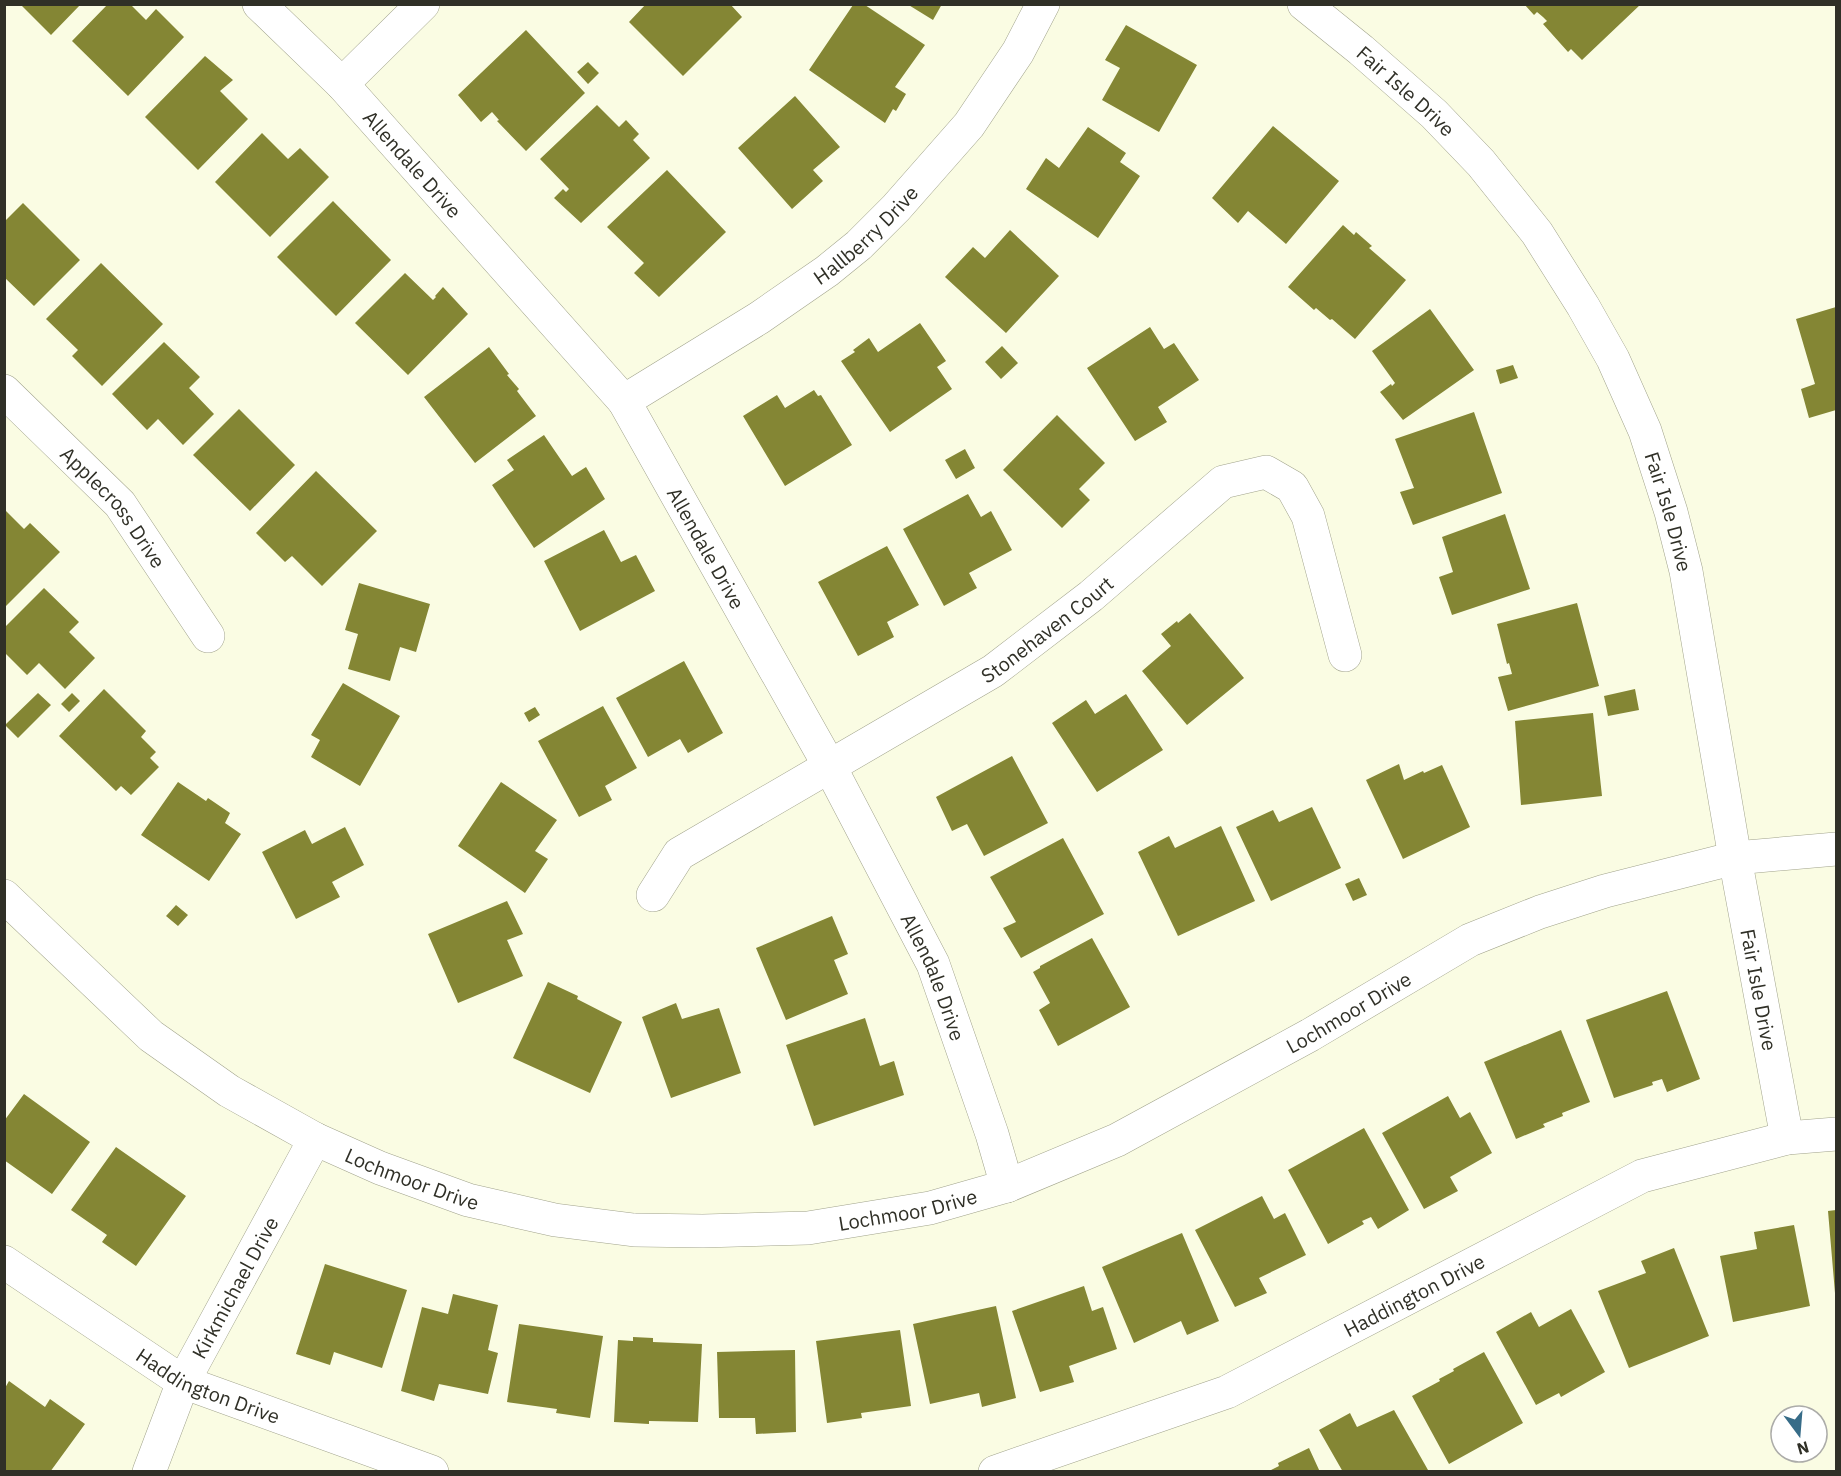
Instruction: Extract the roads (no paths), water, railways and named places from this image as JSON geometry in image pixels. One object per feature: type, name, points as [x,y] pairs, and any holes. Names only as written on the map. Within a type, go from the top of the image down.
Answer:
[{"type":"street","name":"Allendale Drive","points":[[259,4],[342,84],[624,401],[830,768],[933,964],[992,1134],[1007,1186]]},
{"type":"street","points":[[342,84],[423,4]]},
{"type":"street","name":"Hallberry Drive","points":[[624,401],[759,318],[827,272],[859,245],[897,208],[969,125],[1018,52],[1043,4]]},
{"type":"street","name":"Fair Isle Drive","points":[[1310,6],[1434,114],[1481,163],[1537,233],[1613,359],[1645,431],[1671,512],[1686,571],[1735,858],[1788,1138]]},
{"type":"street","name":"Applecross Drive","points":[[4,392],[120,504],[208,636]]},
{"type":"street","name":"Stonehaven Court","points":[[653,895],[679,854],[993,671],[1091,596],[1223,482],[1266,472],[1292,487],[1308,516],[1345,655]]},
{"type":"street","name":"Lochmoor Drive","points":[[4,896],[151,1036],[230,1090],[315,1139],[380,1168],[468,1200],[555,1220],[634,1230],[703,1231],[808,1228],[930,1208],[1007,1186],[1117,1140],[1310,1035],[1470,940],[1540,912],[1605,891],[1735,858],[1836,849]]},
{"type":"street","name":"Haddington Drive","points":[[995,1472],[1227,1392],[1642,1176],[1788,1138],[1836,1134]]},
{"type":"street","name":"Kirkmichael Drive","points":[[149,1472],[183,1382],[315,1139]]},
{"type":"street","name":"Haddington Drive","points":[[4,1262],[183,1382],[432,1472]]}]
